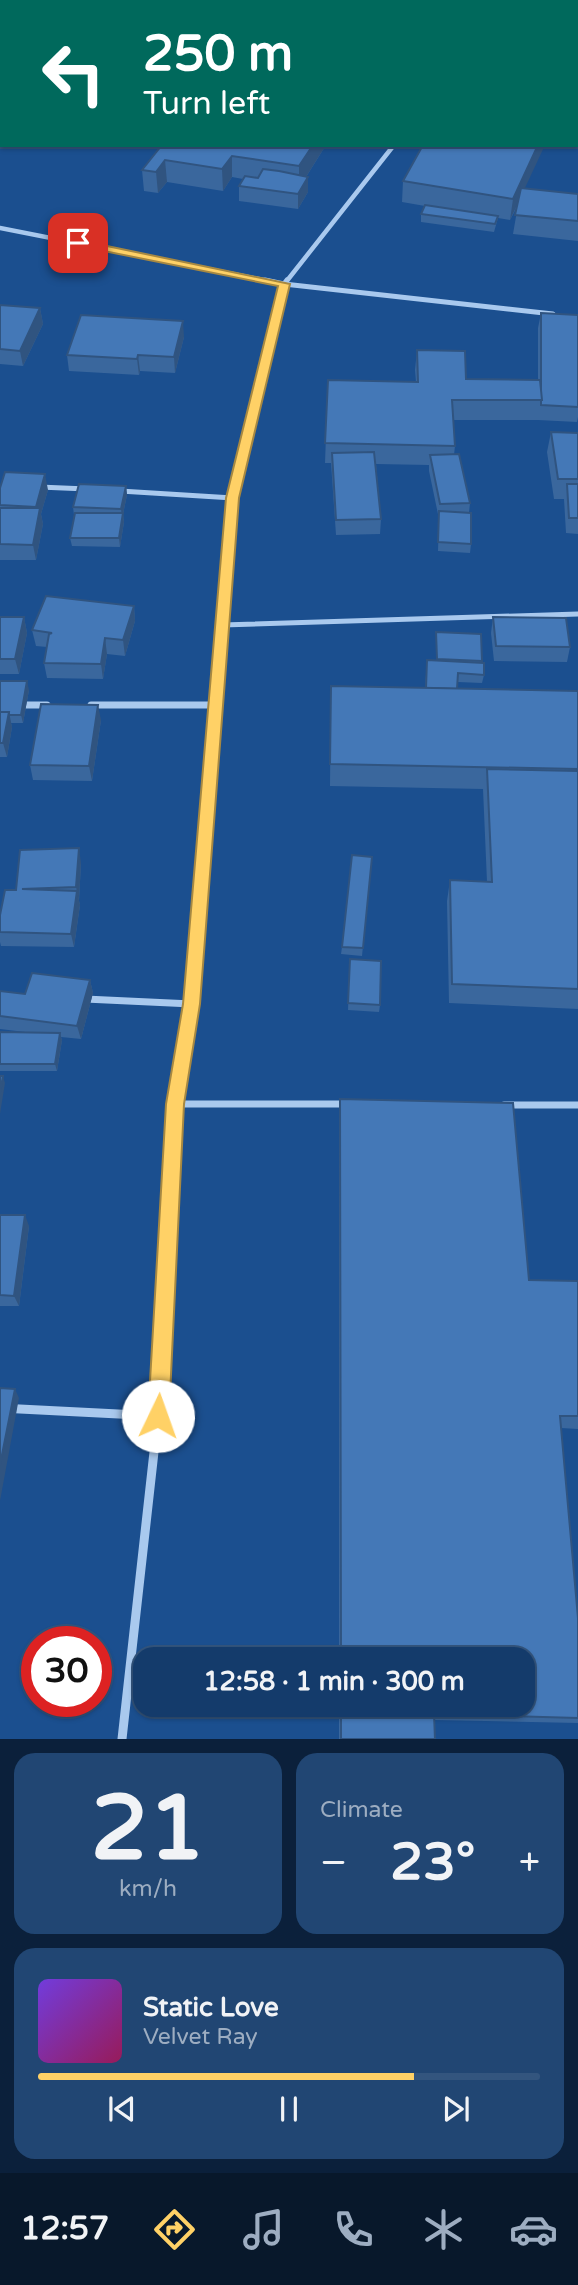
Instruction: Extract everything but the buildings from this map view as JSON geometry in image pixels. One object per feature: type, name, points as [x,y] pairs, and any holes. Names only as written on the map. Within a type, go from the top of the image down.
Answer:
[{"type":"street","points":[[122,1739],[158,1416],[175,1104],[192,1004],[233,498],[284,284],[392,147]]},
{"type":"street","points":[[0,228],[284,284],[565,316]]},
{"type":"street","points":[[27,486],[96,490]]},
{"type":"street","points":[[110,491],[233,498]]},
{"type":"street","points":[[222,625],[578,614]]},
{"type":"street","points":[[0,705],[54,705]]},
{"type":"street","points":[[81,705],[216,705]]},
{"type":"street","points":[[68,998],[192,1004]]},
{"type":"street","points":[[175,1104],[356,1104]]},
{"type":"street","points":[[495,1105],[578,1105]]},
{"type":"street","points":[[0,1408],[158,1416]]},
{"type":"route","points":[[78,243],[284,284],[233,498],[192,1004],[175,1104],[158,1416]]}]
